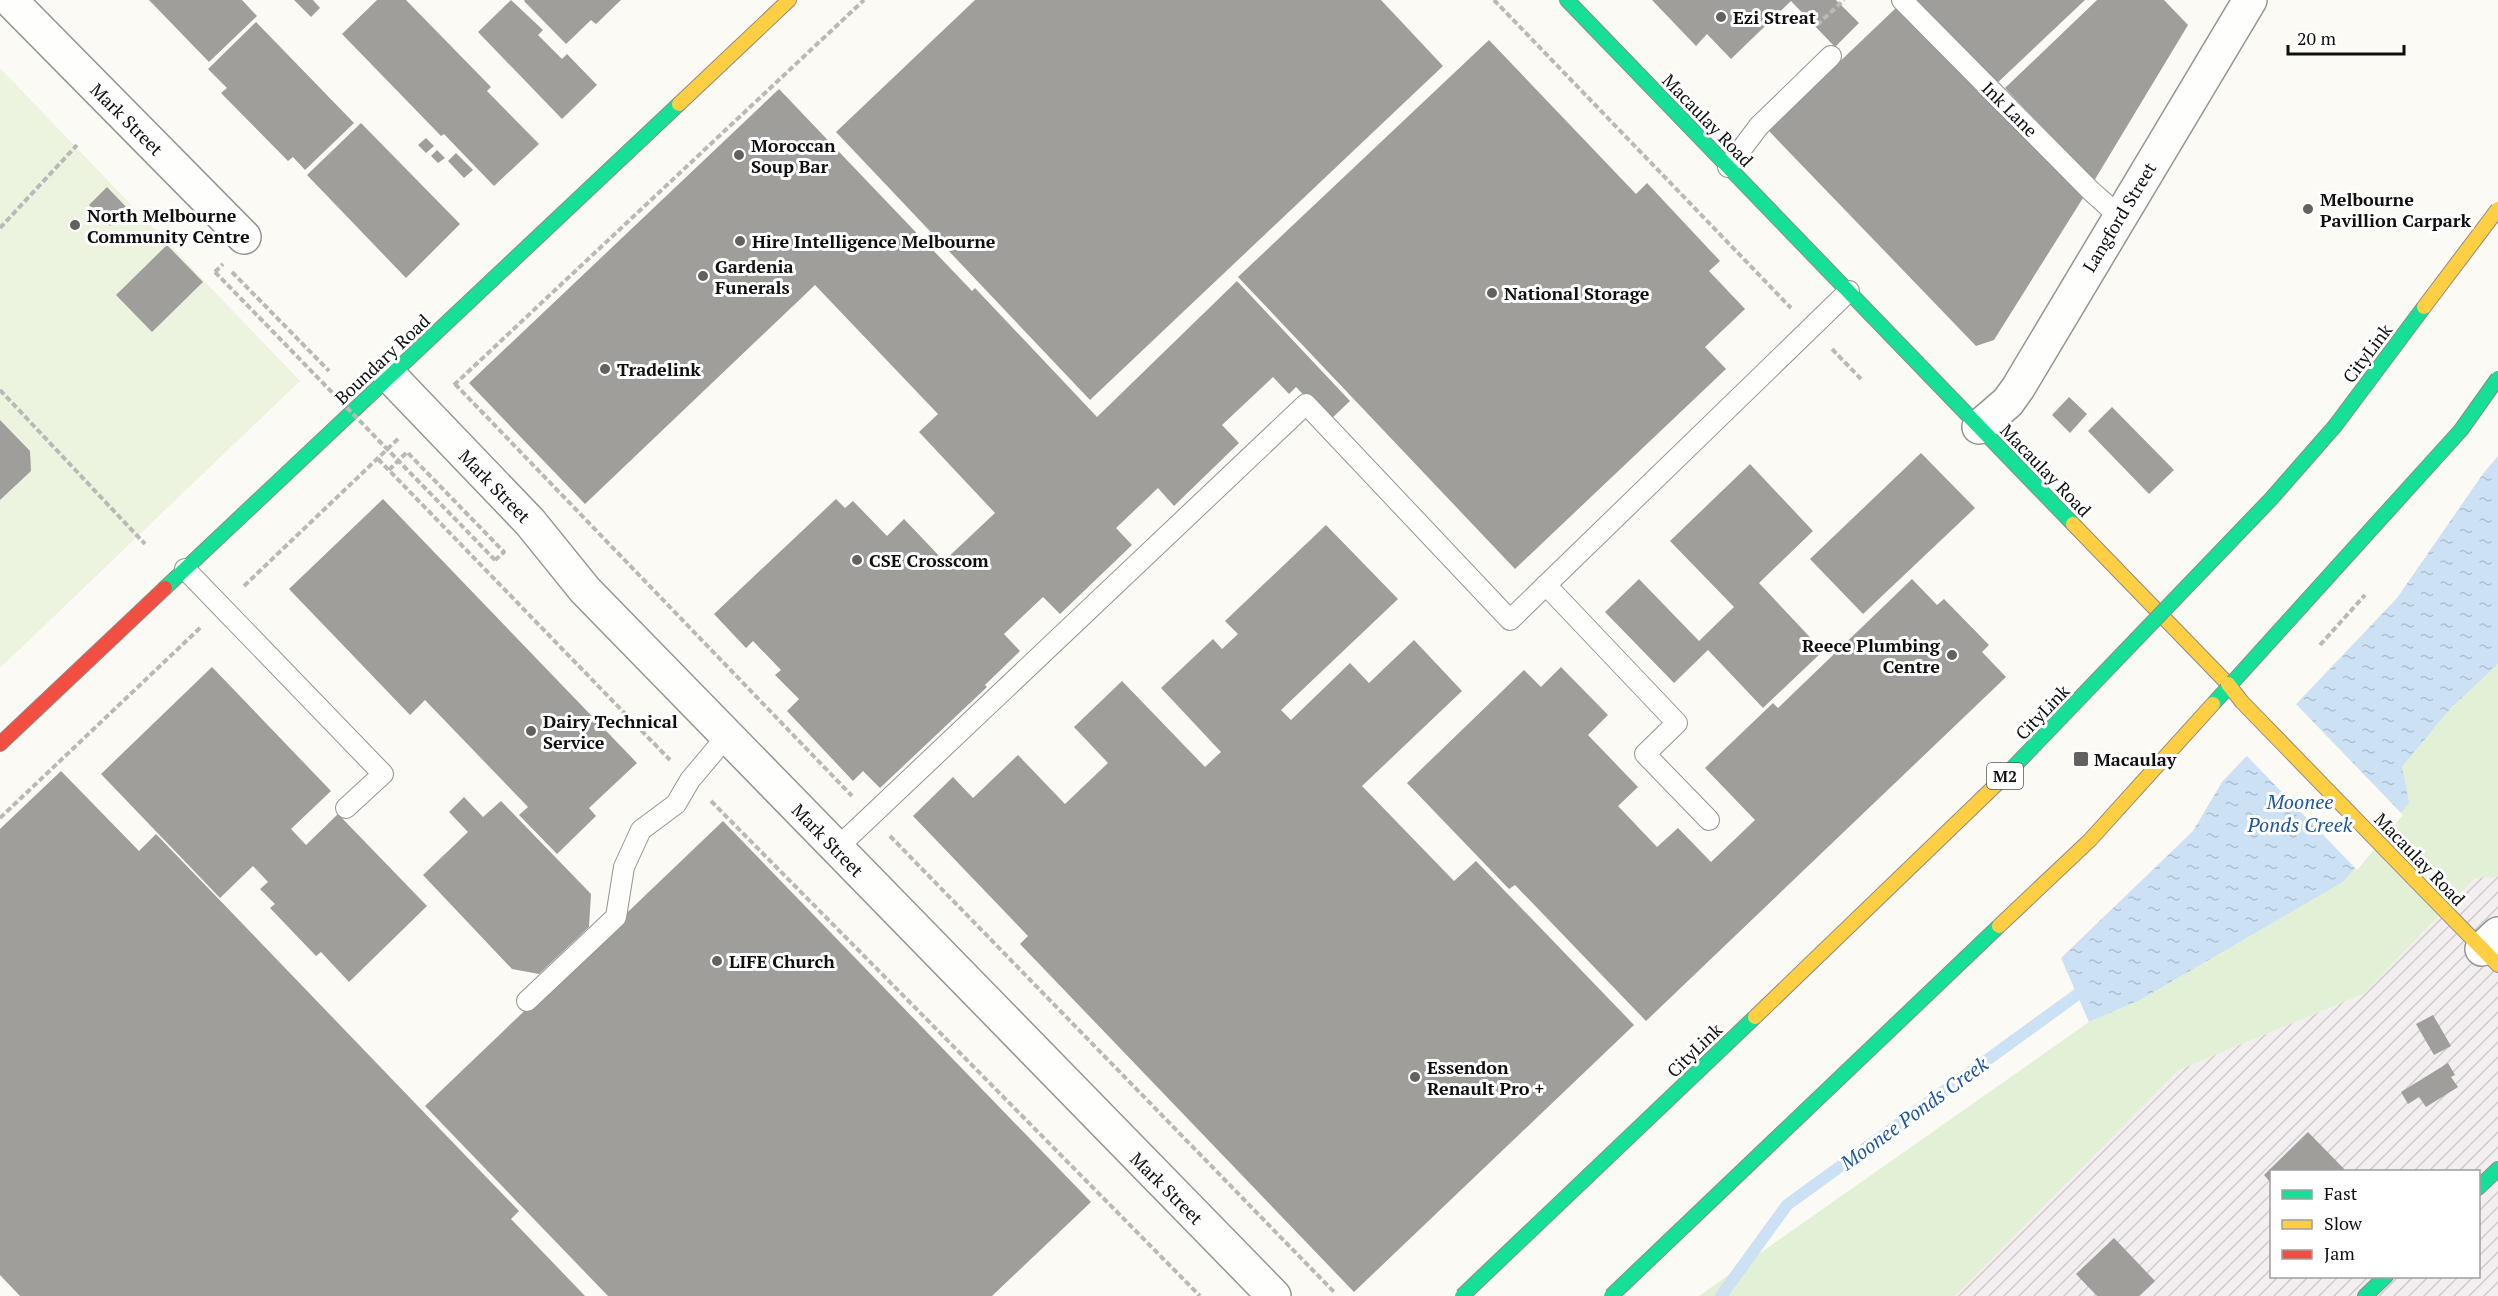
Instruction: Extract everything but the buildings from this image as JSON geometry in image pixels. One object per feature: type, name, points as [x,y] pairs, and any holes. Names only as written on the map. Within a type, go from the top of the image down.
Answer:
[{"type":"main road","name":"Boundary Road","points":[[0,744],[789,0]]},
{"type":"main road","name":"Macaulay Road","points":[[1567,0],[2413,878],[2493,950]]},
{"type":"main road","name":"CityLink","points":[[1462,1296],[1983,799],[2271,499],[2334,426],[2498,209]]},
{"type":"main road","points":[[1611,1296],[2090,840],[2461,430],[2498,378]]},
{"type":"main road","points":[[2480,1186],[2498,1169]]},
{"type":"main road","points":[[2365,1296],[2384,1278]]},
{"type":"street","name":"Mark Street","points":[[10,0],[244,237]]},
{"type":"street","name":"Langford Street","points":[[1979,427],[2008,402],[2119,216],[2235,6]]},
{"type":"street","name":"Mark Street","points":[[390,376],[530,522],[585,590],[1274,1296]]},
{"type":"lane","name":"Ink Lane","points":[[1902,0],[2091,191],[2119,216]]},
{"type":"lane","points":[[1728,166],[1759,126],[1831,56]]},
{"type":"lane","points":[[837,848],[1306,404],[1510,620],[1849,291]]},
{"type":"lane","points":[[185,569],[383,774],[346,808]]},
{"type":"lane","points":[[1546,585],[1677,723],[1645,754],[1709,820]]},
{"type":"lane","points":[[527,1000],[616,917],[624,867],[641,830],[676,804],[690,780],[727,736]]},
{"type":"path","points":[[1494,0],[1861,379]]},
{"type":"path","points":[[1817,25],[1844,0]]},
{"type":"path","points":[[0,228],[77,145]]},
{"type":"path","points":[[329,371],[223,263],[214,272],[495,560],[504,552],[407,452],[389,470]]},
{"type":"path","points":[[455,384],[1335,1293]]},
{"type":"path","points":[[0,390],[145,544]]},
{"type":"path","points":[[378,459],[690,780],[1200,1296]]},
{"type":"shaded area","points":[[2498,845],[2498,1296],[1955,1296],[2179,1070],[2363,994]]},
{"type":"green space","name":"North Melbourne Community Centre","points":[[0,68],[300,381],[0,668]]},
{"type":"green space","points":[[2498,664],[2498,877],[2475,878],[2363,994],[2179,1070],[1955,1296],[1699,1296],[2089,1022],[2140,1000],[2343,882],[2402,767],[2451,708]]},
{"type":"water","name":"Moonee Ponds Creek","points":[[2498,452],[2498,664],[2451,708],[2402,767],[2409,803],[2343,882],[2140,1000],[2089,1022],[2061,958],[2193,831],[2222,782],[2397,598]]},
{"type":"pier","points":[[2498,449],[2498,456],[2461,500],[2496,451]]},
{"type":"pier","points":[[2294,702],[2403,815],[2357,870],[2245,754]]},
{"type":"waterway","name":"Moonee Ponds Creek","points":[[1721,1296],[1787,1205],[2078,994]]},
{"type":"traffic: fast","points":[[1567,0],[2073,524]]},
{"type":"traffic: fast","points":[[165,588],[679,104]]},
{"type":"traffic: fast","points":[[2002,779],[2271,499],[2335,426],[2424,307]]},
{"type":"traffic: fast","points":[[2213,704],[2461,430],[2498,378]]},
{"type":"traffic: fast","points":[[1611,1296],[1999,926]]},
{"type":"traffic: fast","points":[[1462,1296],[1755,1017]]},
{"type":"traffic: fast","points":[[2480,1186],[2498,1169]]},
{"type":"traffic: fast","points":[[2365,1296],[2384,1278]]},
{"type":"traffic: slow","points":[[679,104],[789,0]]},
{"type":"traffic: slow","points":[[2424,307],[2498,209]]},
{"type":"traffic: slow","points":[[2073,524],[2228,684]]},
{"type":"traffic: slow","points":[[2228,684],[2242,702],[2413,878]]},
{"type":"traffic: slow","points":[[1999,926],[2090,840],[2213,704]]},
{"type":"traffic: slow","points":[[1755,1017],[2002,779]]},
{"type":"traffic: slow","points":[[2413,878],[2498,965]]},
{"type":"traffic: jam","points":[[0,744],[165,588]]},
{"type":"place","name":"Ezi Streat","points":[[1721,17]]},
{"type":"place","name":"Moroccan Soup Bar","points":[[739,155]]},
{"type":"place","name":"Melbourne Pavillion Carpark","points":[[2308,209]]},
{"type":"place","name":"North Melbourne Community Centre","points":[[75,225]]},
{"type":"place","name":"Hire Intelligence Melbourne","points":[[740,241]]},
{"type":"place","name":"Gardenia Funerals","points":[[703,276]]},
{"type":"place","name":"National Storage","points":[[1492,293]]},
{"type":"place","name":"Tradelink","points":[[605,369]]},
{"type":"place","name":"CSE Crosscom","points":[[857,560]]},
{"type":"place","name":"Reece Plumbing Centre","points":[[1952,655]]},
{"type":"place","name":"Dairy Technical Service","points":[[531,731]]},
{"type":"place","name":"Macaulay","points":[[2081,759]]},
{"type":"place","name":"LIFE Church","points":[[717,961]]},
{"type":"place","name":"Essendon Renault Pro +","points":[[1415,1077]]}]
